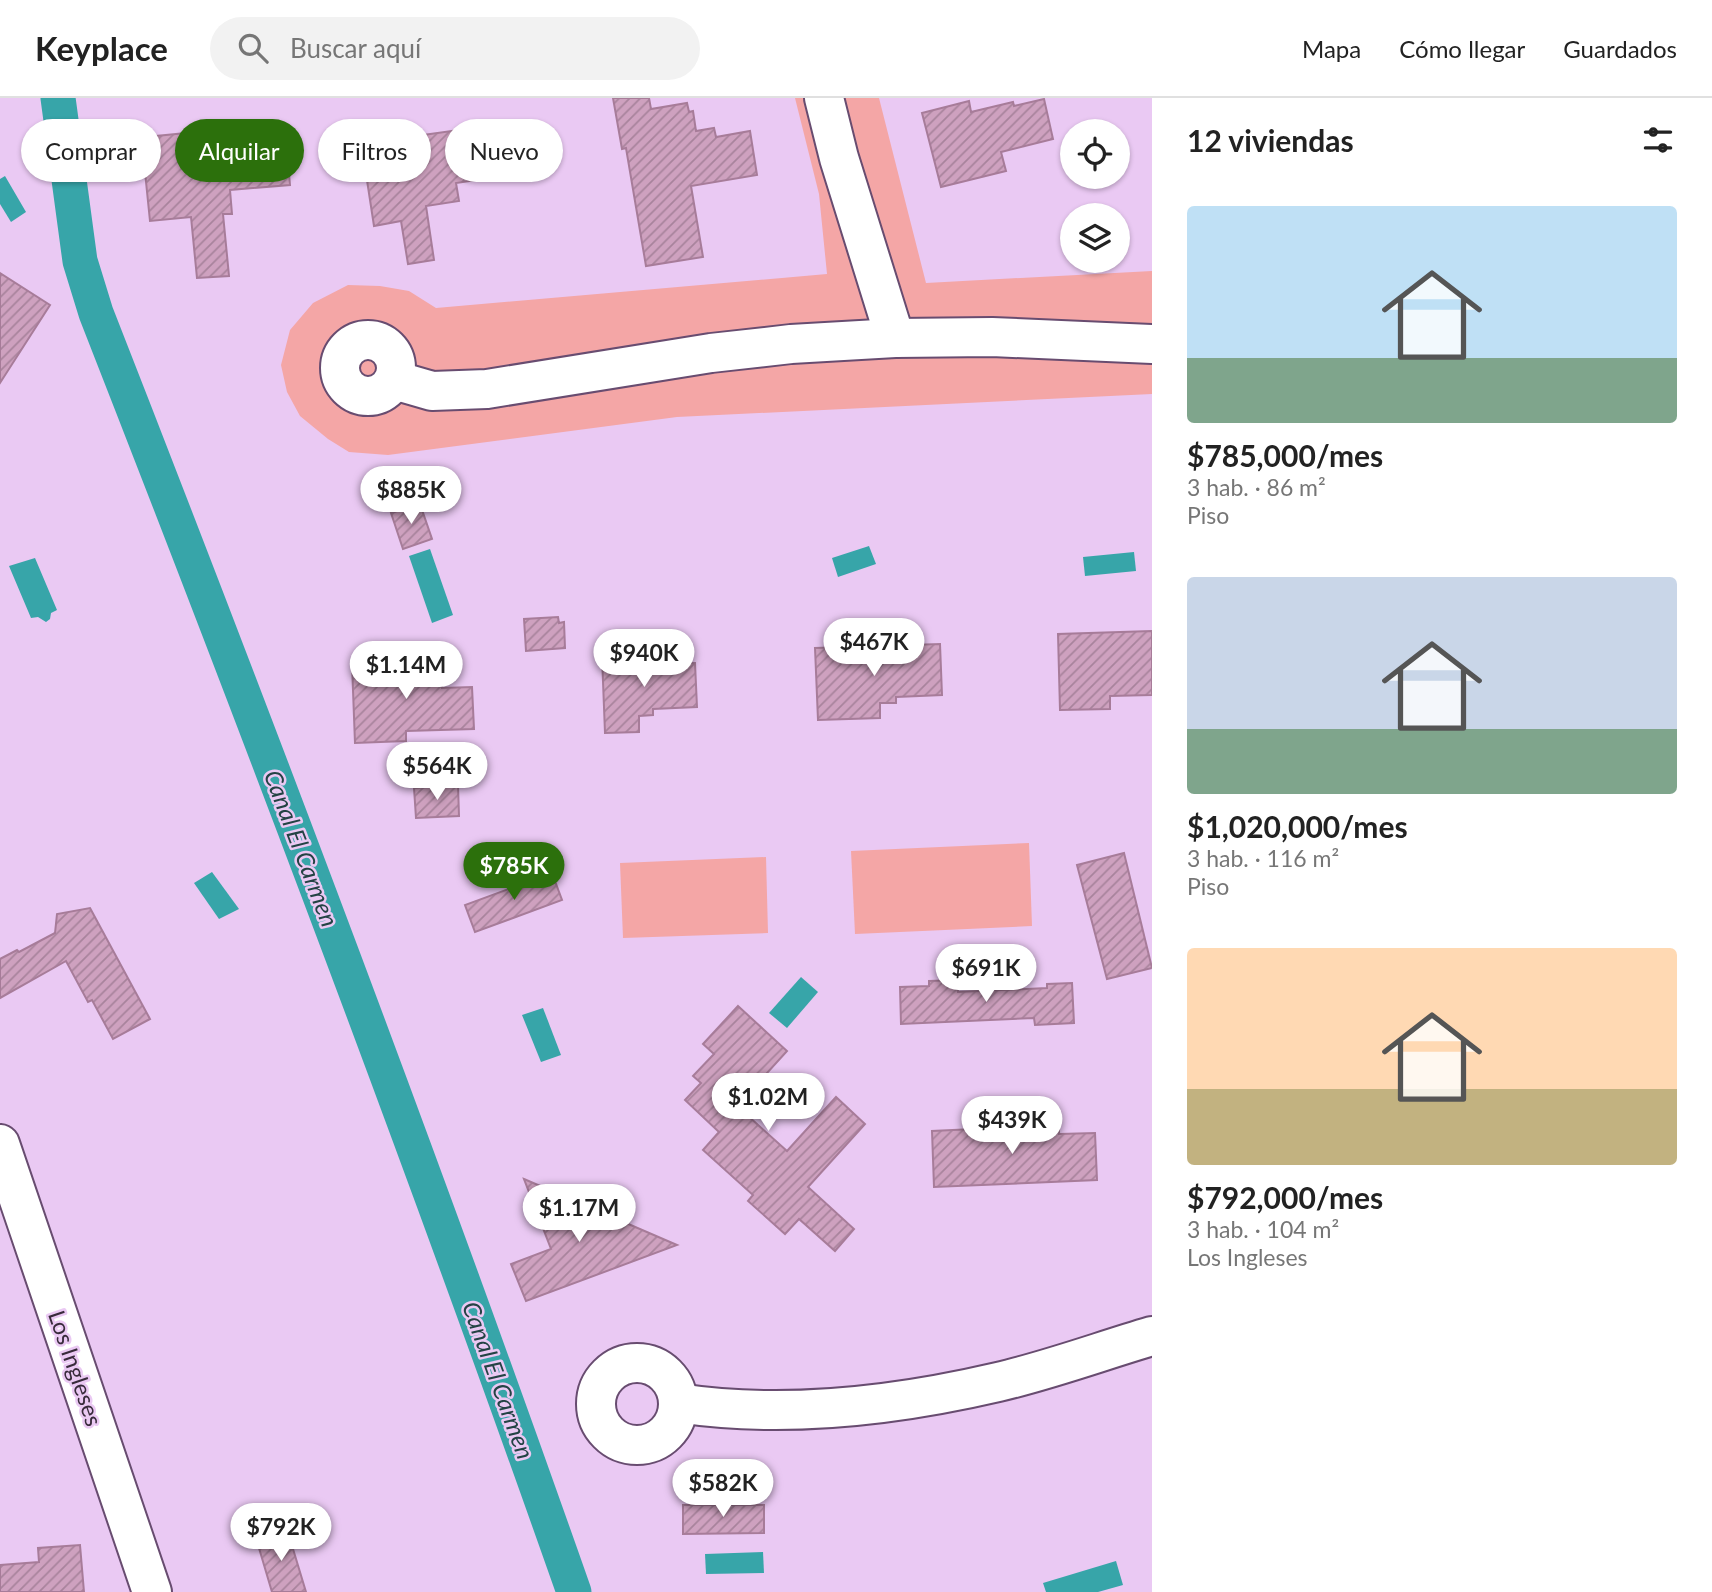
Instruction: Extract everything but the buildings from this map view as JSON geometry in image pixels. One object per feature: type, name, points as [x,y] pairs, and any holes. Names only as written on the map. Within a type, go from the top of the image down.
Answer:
[{"type":"street","points":[[824,98],[839,158],[895,338]]},
{"type":"street","points":[[394,380],[432,391],[487,389],[711,353],[791,344],[895,338],[992,337],[1152,344]]},
{"type":"street","name":"Los Ingleses","points":[[0,1144],[152,1592]]},
{"type":"street","points":[[678,1403],[782,1409],[897,1401],[999,1382],[1152,1336]]},
{"type":"shaded area","points":[[795,98],[879,98],[926,283],[1152,271],[1152,394],[677,417],[388,455],[349,452],[328,439],[300,416],[287,392],[281,365],[290,330],[313,303],[348,285],[380,286],[409,291],[436,308],[827,274],[819,194]]},
{"type":"shaded area","points":[[5,176],[26,212],[11,222],[0,204],[0,179]]},
{"type":"shaded area","points":[[869,546],[876,564],[838,577],[832,558]]},
{"type":"shaded area","points":[[430,549],[453,615],[432,623],[409,556]]},
{"type":"shaded area","points":[[1134,552],[1136,571],[1085,576],[1083,557]]},
{"type":"shaded area","points":[[35,558],[57,610],[51,613],[46,622],[38,617],[31,618],[9,566]]},
{"type":"shaded area","points":[[1029,843],[1032,926],[855,934],[851,851]]},
{"type":"shaded area","points":[[766,857],[768,933],[623,938],[620,863]]},
{"type":"shaded area","points":[[212,872],[239,909],[219,919],[194,883]]},
{"type":"shaded area","points":[[801,977],[818,992],[787,1028],[769,1013]]},
{"type":"shaded area","points":[[543,1008],[561,1055],[541,1062],[522,1015]]},
{"type":"shaded area","points":[[763,1552],[764,1573],[706,1574],[705,1554]]},
{"type":"shaded area","points":[[1116,1561],[1123,1585],[1098,1592],[1046,1592],[1043,1583]]},
{"type":"waterway","name":"Canal El Carmen","points":[[58,98],[80,261],[96,313],[341,951],[574,1592]]}]
